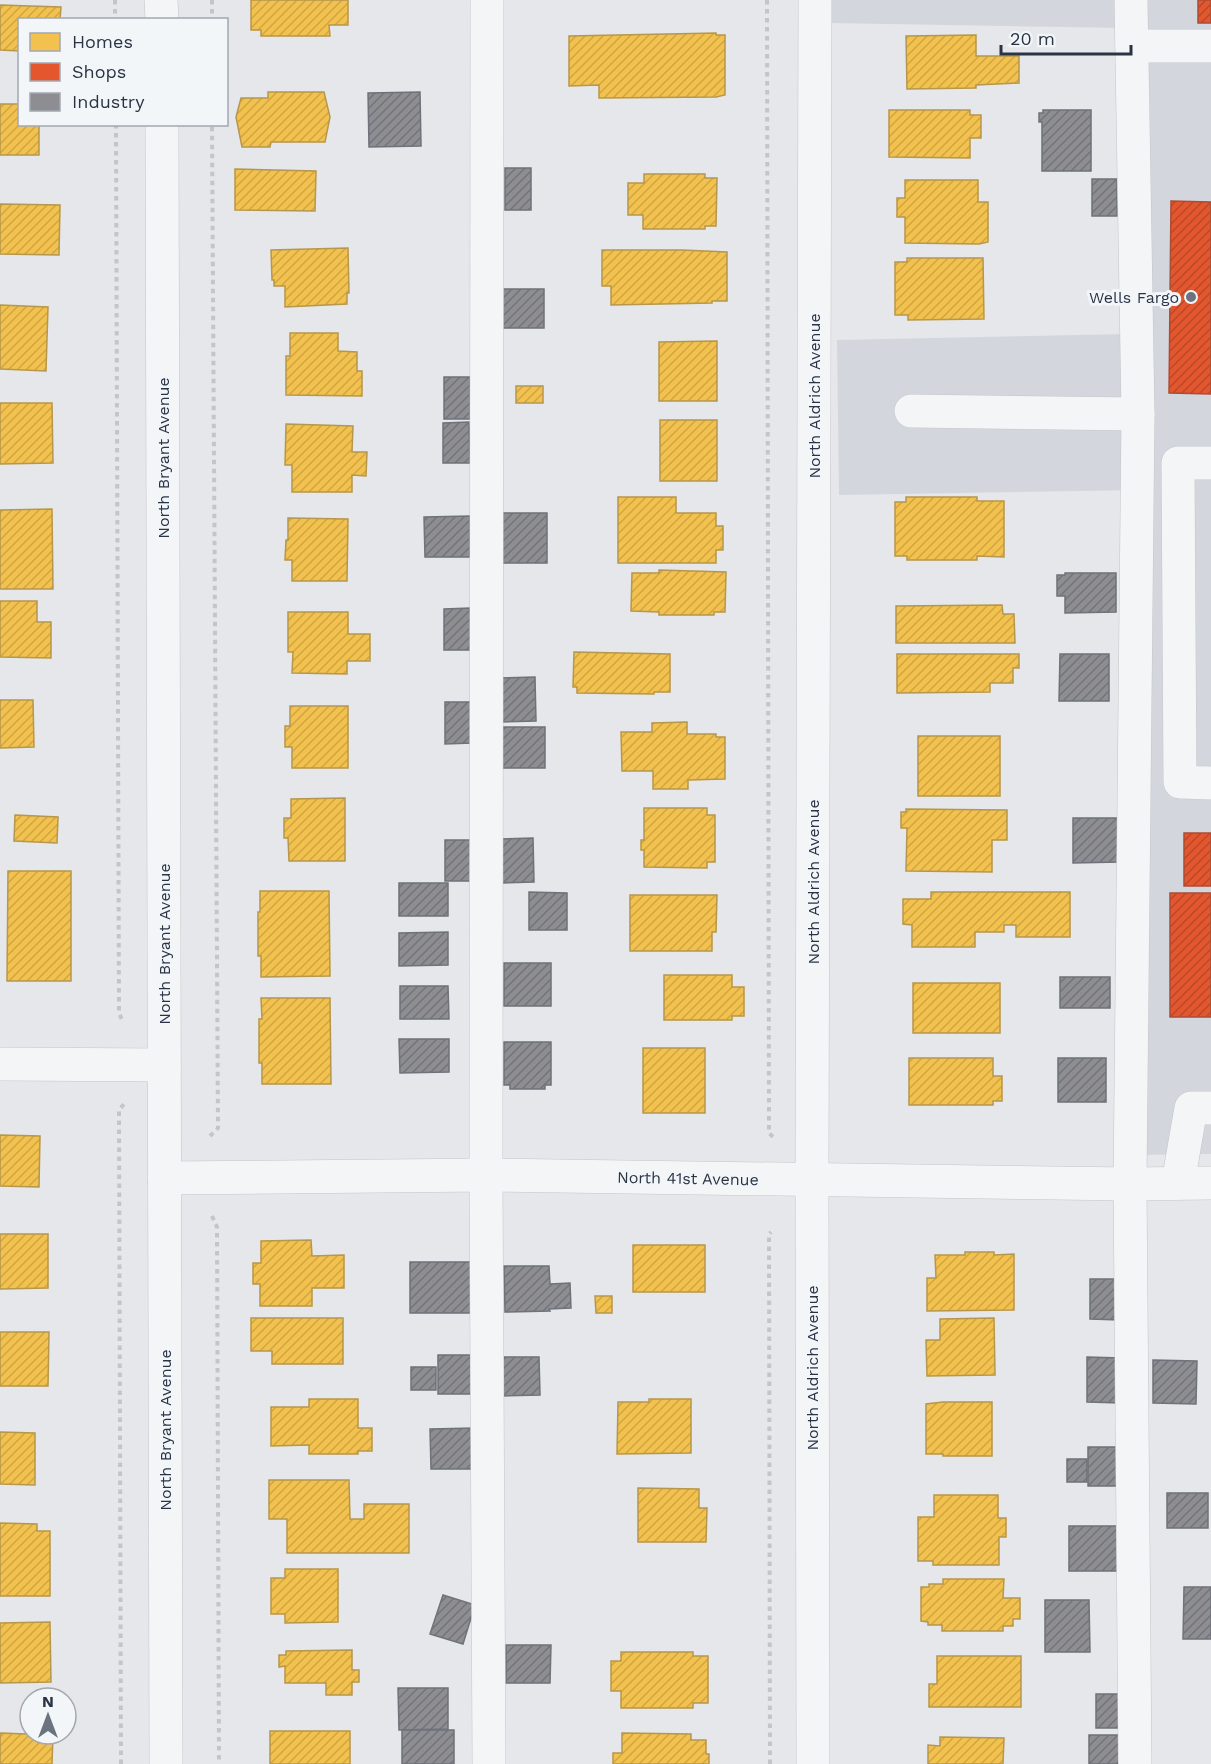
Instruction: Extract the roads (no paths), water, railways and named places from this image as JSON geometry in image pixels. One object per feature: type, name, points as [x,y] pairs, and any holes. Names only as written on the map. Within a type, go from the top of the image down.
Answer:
[{"type":"street","points":[[162,0],[162,18]]},
{"type":"street","points":[[487,0],[486,1175],[489,1764]]},
{"type":"street","name":"North Aldrich Avenue","points":[[813,1764],[815,0]]},
{"type":"street","points":[[1131,0],[1138,414],[1130,1184],[1135,1764]]},
{"type":"street","points":[[1132,46],[1211,46]]},
{"type":"street","name":"North Bryant Avenue","points":[[162,126],[166,1764]]},
{"type":"street","points":[[911,411],[1138,414]]},
{"type":"street","points":[[1211,463],[1178,464],[1180,782],[1211,783]]},
{"type":"street","points":[[0,1064],[164,1065]]},
{"type":"street","points":[[1178,1183],[1191,1108],[1211,1108]]},
{"type":"street","name":"North 41st Avenue","points":[[164,1178],[486,1175],[1130,1184],[1211,1183]]},
{"type":"place","name":"Wells Fargo","points":[[1191,297]]}]
